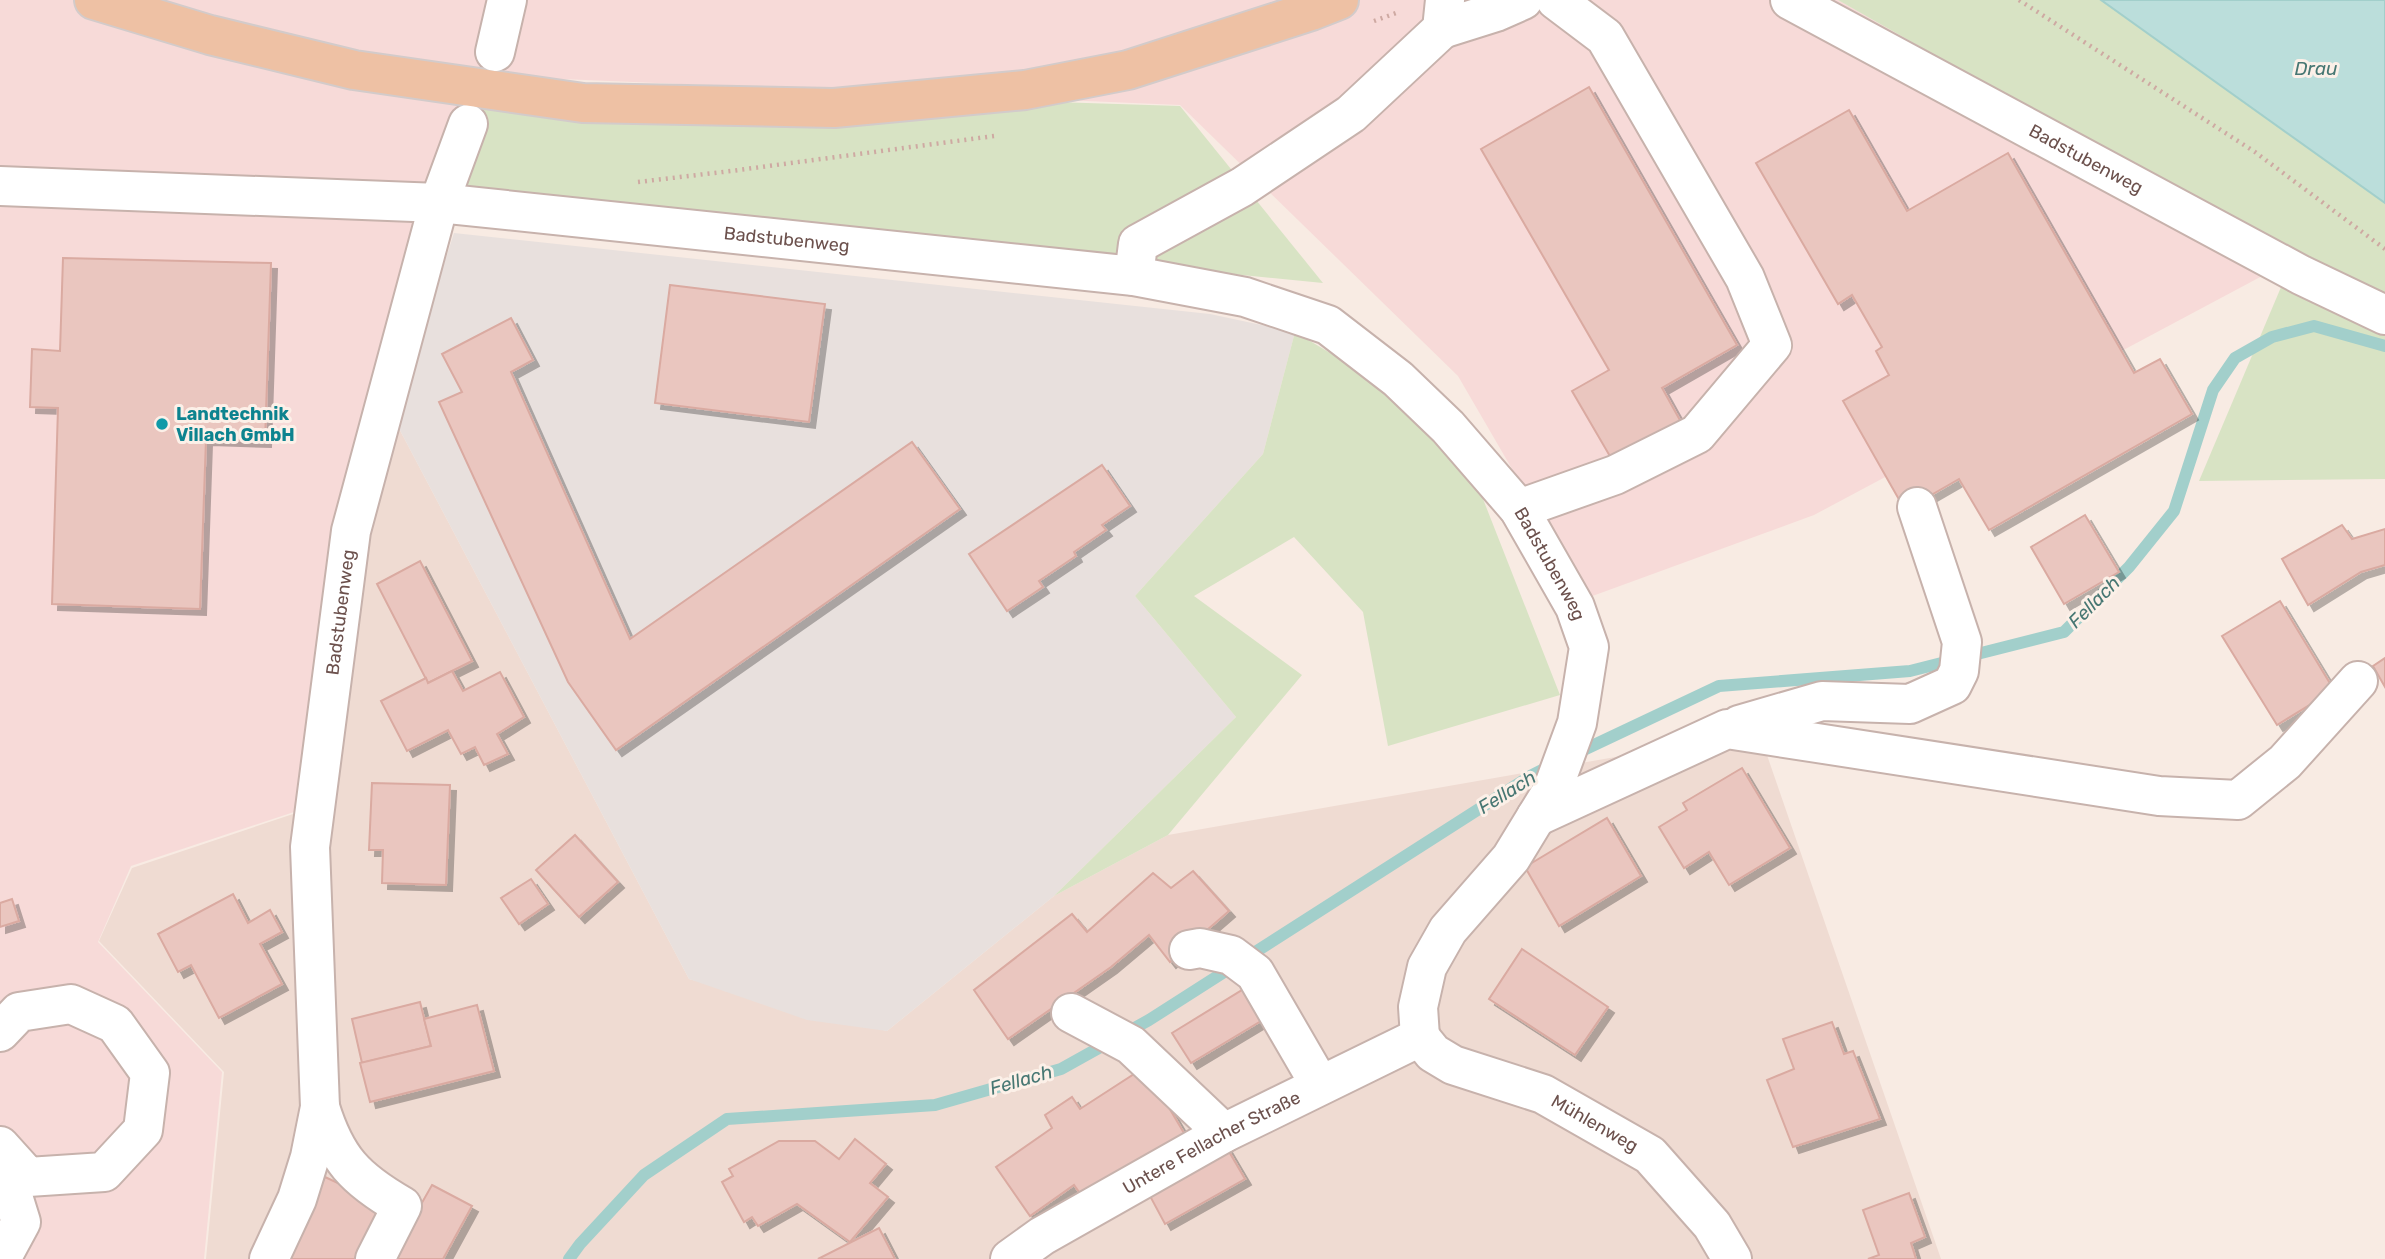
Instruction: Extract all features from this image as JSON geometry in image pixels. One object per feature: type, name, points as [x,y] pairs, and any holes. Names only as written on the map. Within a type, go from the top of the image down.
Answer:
[{"type":"main road","points":[[94,0],[210,35],[354,70],[583,103],[834,108],[1025,90],[1128,70],[1339,0]]},
{"type":"street","points":[[495,52],[507,0]]},
{"type":"street","points":[[1134,276],[1138,244],[1242,187],[1351,114],[1444,14],[1496,12],[1523,0]]},
{"type":"street","points":[[1519,509],[1615,475],[1697,434],[1772,345],[1745,278],[1605,37],[1556,0]]},
{"type":"street","name":"Badstubenweg","points":[[1790,0],[2301,275],[2385,315]]},
{"type":"street","points":[[439,203],[468,124]]},
{"type":"street","name":"Badstubenweg","points":[[0,187],[439,203],[1134,276],[1245,297],[1328,324],[1398,379],[1448,426],[1519,509],[1575,607],[1589,647],[1577,723],[1544,804],[1511,858],[1448,930],[1427,967],[1418,1007],[1420,1037]]},
{"type":"street","name":"Badstubenweg","points":[[320,1107],[310,847],[351,531],[439,203]]},
{"type":"street","points":[[1544,804],[1727,729],[1822,701],[1910,704],[1952,685],[1960,656],[1917,507]]},
{"type":"street","points":[[1727,729],[2159,796],[2238,800],[2285,762],[2358,681]]},
{"type":"street","points":[[1189,950],[1200,948],[1243,964],[1320,1085]]},
{"type":"street","points":[[0,1032],[19,1012],[71,1004],[115,1024],[150,1073],[143,1130],[104,1172],[28,1177],[0,1146]]},
{"type":"street","points":[[1102,1029],[1224,1133]]},
{"type":"street","name":"Untere Fellacher Straße","points":[[1010,1259],[1042,1236],[1224,1133],[1420,1037]]},
{"type":"street","name":"Mühlenweg","points":[[1420,1037],[1433,1054],[1452,1065],[1543,1094],[1650,1155],[1712,1224],[1731,1259]]},
{"type":"street","points":[[269,1259],[297,1199],[310,1157],[320,1107]]},
{"type":"street","points":[[320,1107],[339,1155],[356,1175],[402,1206],[375,1259]]},
{"type":"street","points":[[0,1153],[21,1222],[1,1259]]},
{"type":"path","points":[[2019,0],[2255,152],[2385,249]]},
{"type":"path","points":[[634,182],[731,172],[996,135]]},
{"type":"shaded area","points":[[0,0],[1838,0],[2244,231],[2279,267],[1814,515],[1587,598],[1458,376],[1180,105],[469,75],[435,209],[300,810],[131,866],[98,942],[222,1072],[204,1259],[0,1259]]},
{"type":"shaded area","points":[[454,233],[1210,314],[1295,332],[1263,454],[1135,596],[1236,717],[1054,896],[887,1031],[807,1020],[689,979],[394,419]]},
{"type":"shaded area","points":[[394,419],[689,979],[887,1031],[1054,896],[1168,835],[1759,732],[1941,1259],[206,1259],[224,1072],[99,941],[132,868],[302,811]]},
{"type":"green space","points":[[1838,0],[2101,0],[2385,203],[2385,298],[2244,231]]},
{"type":"green space","points":[[487,84],[1180,106],[1323,283],[457,197]]},
{"type":"green space","points":[[2287,273],[2385,327],[2385,479],[2199,481]]},
{"type":"green space","points":[[1295,332],[1362,372],[1472,471],[1560,695],[1388,746],[1363,612],[1294,537],[1194,596],[1302,675],[1168,835],[1054,896],[1236,717],[1135,596],[1263,454]]},
{"type":"water","name":"Drau","points":[[2101,0],[2385,0],[2385,203]]},
{"type":"building","points":[[1589,87],[1737,345],[1662,388],[1686,431],[1618,470],[1572,391],[1609,370],[1481,149]]},
{"type":"building","points":[[1849,110],[1907,211],[2008,153],[2134,373],[2160,359],[2192,414],[1989,530],[1959,479],[1905,510],[1843,401],[1889,375],[1876,351],[1882,347],[1852,295],[1838,304],[1756,163]]},
{"type":"building","name":"Landtechnik Villach GmbH","points":[[63,258],[271,263],[265,441],[206,439],[200,609],[52,604],[58,408],[30,407],[32,349],[60,351]]},
{"type":"building","points":[[670,285],[825,304],[809,422],[655,403]]},
{"type":"building","points":[[511,318],[533,360],[511,372],[630,639],[912,442],[960,509],[616,750],[568,682],[439,402],[462,392],[442,354]]},
{"type":"building","points":[[1102,465],[1130,506],[1102,525],[1106,530],[1074,552],[1076,556],[1039,581],[1043,587],[1007,611],[969,554]]},
{"type":"building","points":[[2085,515],[2119,572],[2064,604],[2031,547]]},
{"type":"building","points":[[2342,525],[2352,539],[2385,529],[2385,565],[2361,572],[2308,605],[2282,559]]},
{"type":"building","points":[[420,561],[472,661],[428,683],[377,584]]},
{"type":"building","points":[[2280,601],[2334,690],[2277,725],[2222,636]]},
{"type":"building","points":[[2385,658],[2385,687],[2373,666]]},
{"type":"building","points":[[452,671],[463,691],[500,672],[524,717],[497,734],[508,754],[484,765],[475,747],[461,754],[448,730],[407,751],[381,701],[426,678],[428,683]]},
{"type":"building","points":[[1742,768],[1790,848],[1729,885],[1709,852],[1684,868],[1659,827],[1687,810],[1683,803]]},
{"type":"building","points":[[372,783],[450,785],[446,885],[382,883],[383,850],[369,850]]},
{"type":"building","points":[[1607,818],[1641,876],[1559,926],[1525,867]]},
{"type":"building","points":[[575,835],[618,882],[579,917],[536,870]]},
{"type":"building","points":[[1193,871],[1229,911],[1170,962],[1149,935],[1111,967],[1008,1039],[974,990],[1072,914],[1087,932],[1153,873],[1171,888]]},
{"type":"building","points":[[531,879],[548,904],[519,924],[501,898]]},
{"type":"building","points":[[233,894],[248,923],[270,910],[282,932],[260,944],[282,984],[219,1018],[191,965],[178,972],[158,934]]},
{"type":"building","points":[[12,899],[19,921],[0,927],[0,903]]},
{"type":"building","points":[[1522,949],[1608,1007],[1575,1055],[1489,999]]},
{"type":"building","points":[[1247,987],[1266,1018],[1191,1063],[1172,1033]]},
{"type":"building","points":[[420,1002],[431,1046],[362,1063],[352,1019]]},
{"type":"building","points":[[477,1005],[494,1071],[370,1102],[360,1063],[431,1046],[424,1019]]},
{"type":"building","points":[[1832,1022],[1844,1054],[1853,1051],[1880,1119],[1793,1147],[1767,1080],[1794,1069],[1783,1039]]},
{"type":"building","points":[[1145,1067],[1191,1145],[1086,1202],[1074,1185],[1030,1216],[996,1167],[1052,1128],[1045,1115],[1072,1097],[1080,1109]]},
{"type":"building","points":[[1221,1138],[1245,1179],[1165,1224],[1143,1183]]},
{"type":"building","points":[[855,1139],[886,1164],[870,1183],[888,1197],[850,1242],[797,1204],[758,1226],[752,1217],[744,1222],[722,1182],[733,1176],[729,1169],[779,1141],[815,1141],[839,1159]]},
{"type":"building","points":[[325,1177],[387,1206],[363,1259],[287,1259]]},
{"type":"building","points":[[432,1185],[472,1206],[443,1259],[390,1259]]},
{"type":"building","points":[[1909,1193],[1925,1237],[1911,1243],[1916,1259],[1868,1259],[1879,1255],[1863,1210]]},
{"type":"building","points":[[879,1228],[895,1259],[818,1259]]},
{"type":"waterway","name":"Fellach","points":[[1575,754],[1719,686],[1910,671],[2064,632],[2129,567],[2174,511],[2213,390],[2235,358],[2272,337],[2314,326],[2385,346]]},
{"type":"waterway","name":"Fellach","points":[[569,1259],[644,1175],[727,1119],[935,1105],[1061,1069],[1149,1020],[1532,775],[1552,765]]},
{"type":"place","name":"Landtechnik Villach GmbH","points":[[162,424]]}]
